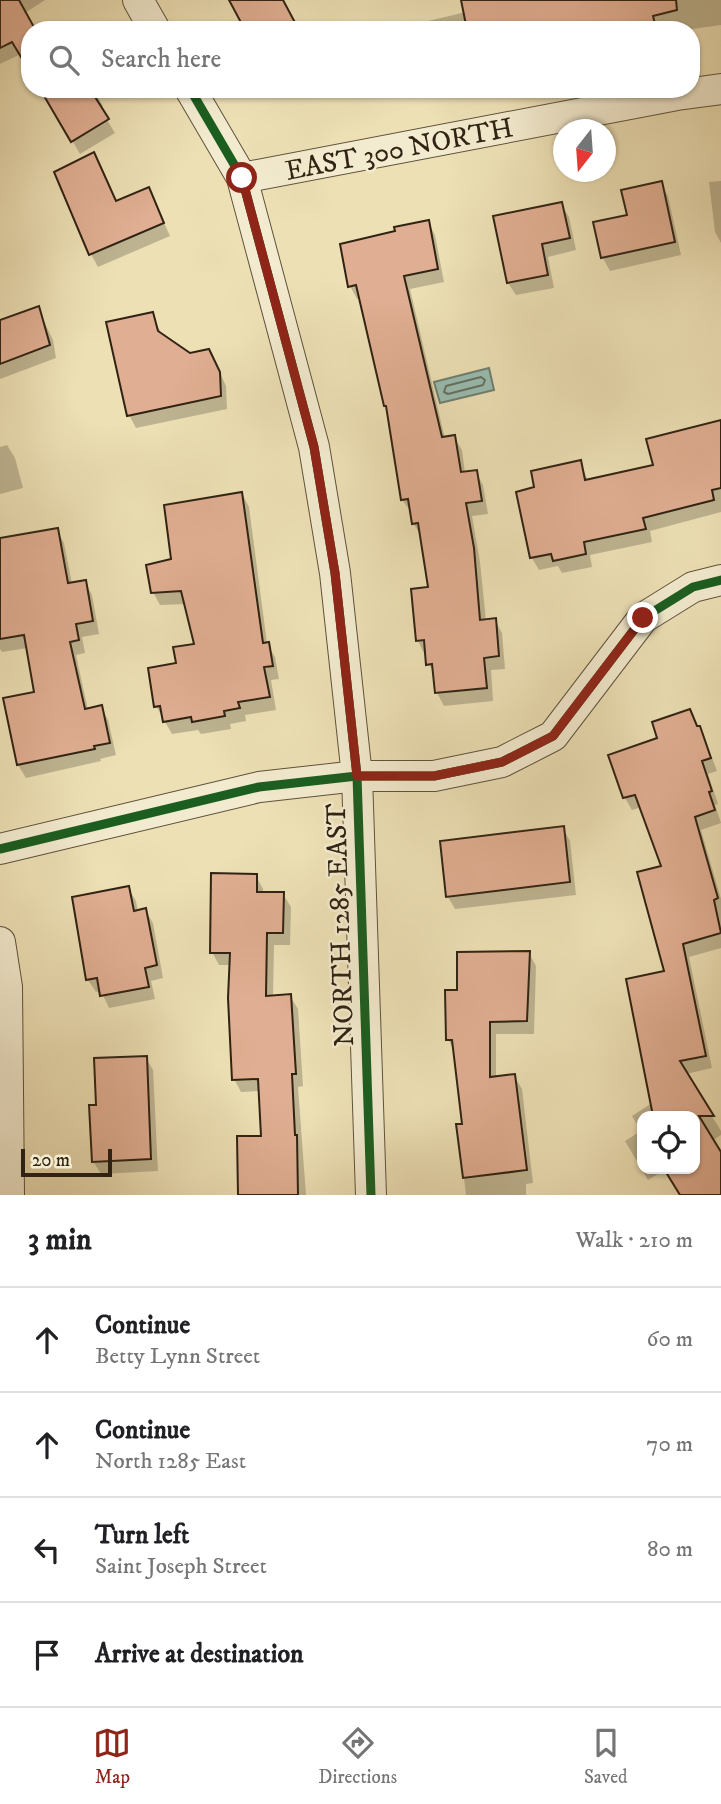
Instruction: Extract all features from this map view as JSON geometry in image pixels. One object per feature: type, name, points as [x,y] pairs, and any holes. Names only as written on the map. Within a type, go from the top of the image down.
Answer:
[{"type":"street","points":[[138,0],[150,21]]},
{"type":"street","name":"EAST 300 NORTH","points":[[700,92],[721,89]]},
{"type":"street","name":"NORTH 1285 EAST","points":[[195,98],[242,178],[314,447],[335,573],[357,776],[371,1195]]},
{"type":"street","name":"EAST 300 NORTH","points":[[242,178],[661,98]]},
{"type":"street","points":[[0,849],[259,787],[357,776],[434,776],[502,762],[553,736],[643,618],[693,587],[721,580]]},
{"type":"street","points":[[0,942],[8,987],[9,1195]]},
{"type":"water","points":[[489,368],[494,390],[440,403],[434,382]]},
{"type":"building","points":[[0,0],[19,0],[31,21],[21,21],[21,57],[12,42],[0,48]]},
{"type":"building","points":[[229,0],[283,0],[294,21],[240,21]]},
{"type":"building","points":[[461,0],[676,0],[677,10],[653,16],[654,21],[465,21]]},
{"type":"building","points":[[45,98],[96,98],[109,119],[71,142]]},
{"type":"building","points":[[94,152],[116,201],[149,187],[164,223],[89,255],[54,172]]},
{"type":"building","points":[[662,181],[675,242],[601,258],[593,222],[627,215],[621,190]]},
{"type":"building","points":[[562,202],[570,238],[542,244],[548,275],[507,283],[493,216]]},
{"type":"building","points":[[429,220],[438,269],[404,276],[442,437],[455,435],[461,472],[477,470],[482,501],[466,503],[474,548],[480,620],[496,618],[499,656],[484,658],[487,688],[435,693],[432,664],[426,665],[424,640],[416,641],[411,589],[428,587],[418,523],[412,524],[408,499],[401,500],[386,406],[356,285],[348,287],[340,244],[395,231],[394,227]]},
{"type":"building","points":[[39,306],[50,345],[0,364],[0,320]]},
{"type":"building","points":[[153,312],[158,331],[190,353],[209,349],[220,372],[221,396],[127,416],[106,322]]},
{"type":"building","points":[[721,420],[721,488],[712,490],[714,500],[643,518],[646,529],[584,542],[586,554],[553,561],[551,554],[530,558],[516,492],[534,487],[531,471],[581,460],[585,480],[653,465],[646,439]]},
{"type":"building","points":[[242,492],[263,643],[269,642],[273,666],[264,667],[270,697],[238,702],[240,708],[224,711],[225,716],[192,722],[191,717],[163,722],[160,706],[154,707],[148,668],[176,663],[173,647],[194,644],[181,591],[151,593],[146,565],[171,559],[164,505]]},
{"type":"building","points":[[58,528],[68,583],[86,580],[93,621],[76,624],[79,640],[70,642],[85,709],[102,705],[110,743],[94,746],[95,749],[17,765],[3,698],[34,692],[24,635],[0,639],[0,538]]},
{"type":"building","points":[[690,709],[697,726],[700,726],[711,758],[702,761],[715,810],[695,817],[718,898],[714,900],[721,933],[683,944],[706,1056],[680,1061],[714,1116],[700,1116],[700,1111],[652,1111],[626,979],[664,971],[637,872],[661,866],[635,795],[623,798],[608,755],[657,738],[652,722]]},
{"type":"building","points":[[564,826],[570,882],[446,897],[440,841]]},
{"type":"building","points":[[211,873],[257,874],[257,892],[284,892],[283,933],[267,933],[266,996],[291,994],[296,1074],[292,1074],[298,1195],[238,1195],[237,1136],[261,1136],[258,1079],[232,1080],[228,998],[230,953],[210,953]]},
{"type":"building","points":[[129,886],[134,911],[146,908],[157,965],[145,968],[149,987],[100,996],[97,978],[86,980],[72,897]]},
{"type":"building","points":[[530,951],[527,1021],[490,1022],[490,1077],[515,1074],[527,1170],[463,1178],[456,1124],[462,1124],[452,1040],[446,1040],[445,990],[457,990],[457,952]]},
{"type":"building","points":[[147,1056],[151,1159],[92,1162],[89,1105],[96,1105],[94,1058]]},
{"type":"building","points":[[700,1118],[721,1152],[721,1195],[680,1195],[667,1174],[700,1174]]},
{"type":"cycle path","points":[[195,98],[242,178],[314,447],[335,573],[357,776],[371,1195]]},
{"type":"cycle path","points":[[0,849],[259,787],[357,776],[434,776],[502,762],[553,736],[643,618],[693,587],[721,580]]},
{"type":"route","points":[[242,178],[314,447],[335,573],[357,776],[434,776],[502,762],[553,736],[643,618]]}]
